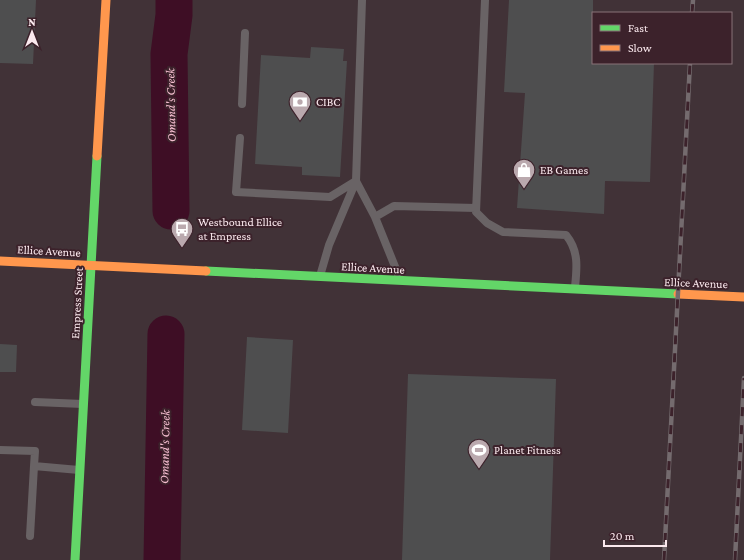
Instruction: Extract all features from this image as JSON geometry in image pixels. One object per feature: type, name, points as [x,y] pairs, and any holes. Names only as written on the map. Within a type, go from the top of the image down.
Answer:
[{"type":"main road","name":"Empress Street","points":[[74,560],[106,0]]},
{"type":"main road","name":"Ellice Avenue","points":[[0,261],[401,282],[744,297]]},
{"type":"lane","points":[[319,278],[329,245],[356,182],[362,0]]},
{"type":"lane","points":[[484,0],[476,212],[487,223],[503,232],[566,236],[573,244],[578,266],[575,290]]},
{"type":"lane","points":[[242,104],[246,33]]},
{"type":"lane","points":[[240,138],[236,192],[330,197],[356,182]]},
{"type":"lane","points":[[356,182],[374,217],[401,282]]},
{"type":"lane","points":[[374,217],[394,206],[476,208]]},
{"type":"lane","points":[[34,402],[83,404]]},
{"type":"lane","points":[[0,450],[34,451],[30,536]]},
{"type":"lane","points":[[34,466],[79,470]]},
{"type":"building","points":[[0,0],[36,0],[33,64],[0,63]]},
{"type":"building","points":[[509,0],[593,0],[592,64],[654,64],[650,182],[605,181],[604,214],[517,208],[525,93],[504,92]]},
{"type":"building","name":"CIBC","points":[[311,47],[344,49],[343,61],[347,61],[340,177],[302,175],[302,167],[255,164],[261,55],[310,58]]},
{"type":"building","points":[[247,337],[293,340],[288,433],[242,430]]},
{"type":"building","points":[[0,344],[17,345],[16,372],[0,372]]},
{"type":"building","name":"Planet Fitness","points":[[408,374],[556,379],[550,560],[402,560]]},
{"type":"waterway","name":"Omand's Creek","points":[[171,211],[169,54],[174,15],[174,0]]},
{"type":"waterway","name":"Omand's Creek","points":[[162,560],[166,334]]},
{"type":"railway","points":[[692,12],[693,0]]},
{"type":"railway","points":[[664,560],[690,64]]},
{"type":"railway","points":[[735,560],[744,378]]},
{"type":"traffic: fast","points":[[75,560],[97,156]]},
{"type":"traffic: fast","points":[[206,271],[678,294]]},
{"type":"traffic: slow","points":[[97,156],[106,0]]},
{"type":"traffic: slow","points":[[0,261],[206,271]]},
{"type":"traffic: slow","points":[[678,294],[744,297]]},
{"type":"place","name":"CIBC","points":[[300,122]]},
{"type":"place","name":"EB Games","points":[[524,190]]},
{"type":"place","name":"Westbound Ellice at Empress","points":[[182,248]]},
{"type":"place","name":"Planet Fitness","points":[[479,470]]}]
